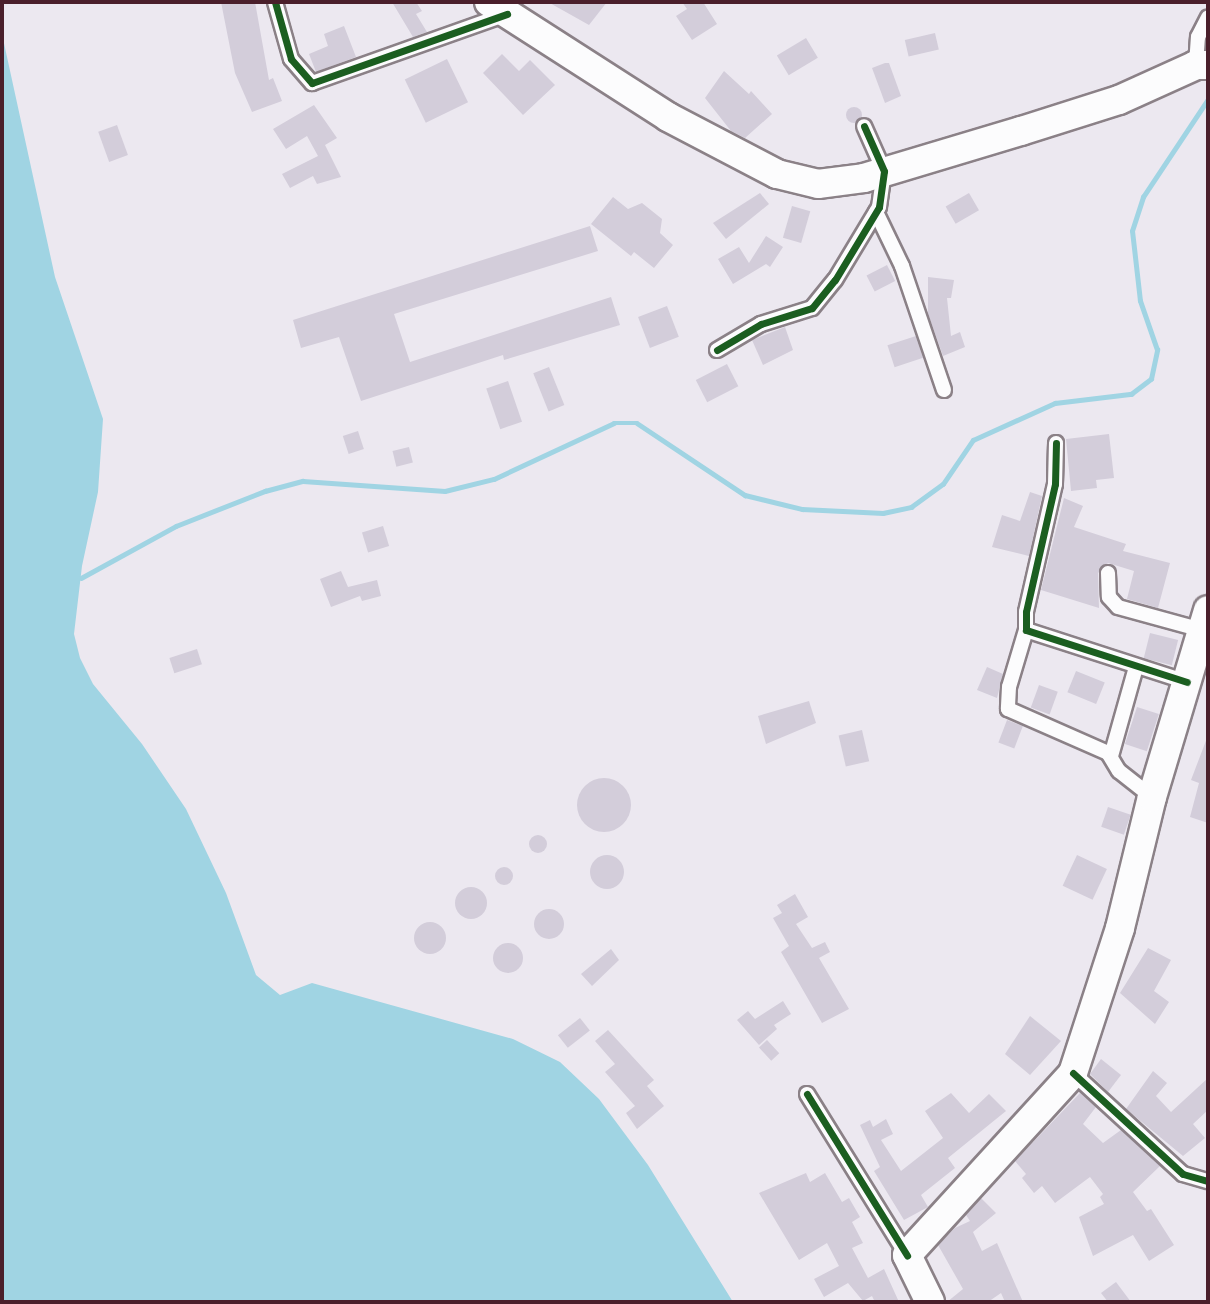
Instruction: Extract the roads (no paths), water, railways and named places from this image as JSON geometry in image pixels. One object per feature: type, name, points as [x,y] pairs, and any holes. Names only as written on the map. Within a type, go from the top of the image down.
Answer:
[{"type":"highway","points":[[498,8],[668,117],[777,174],[818,184],[884,171],[1119,100],[1202,65]]},
{"type":"highway","points":[[930,1302],[907,1255],[1073,1073],[1144,845],[1152,797],[1205,620]]},
{"type":"street","points":[[275,2],[291,59],[312,83],[498,8]]},
{"type":"street","points":[[1202,65],[1198,37],[1208,18]]},
{"type":"street","points":[[717,351],[753,327],[801,313],[821,301],[877,212],[884,171],[864,125]]},
{"type":"street","points":[[877,212],[902,266],[944,390]]},
{"type":"street","points":[[1056,443],[1055,484],[1026,612],[1026,630],[1009,687],[1008,709],[1111,756],[1119,771],[1152,797]]},
{"type":"street","points":[[1108,573],[1109,597],[1118,607],[1205,620]]},
{"type":"street","points":[[1026,630],[1187,682]]},
{"type":"street","points":[[1111,756],[1136,667]]},
{"type":"street","points":[[1073,1073],[1183,1174],[1208,1181]]},
{"type":"street","points":[[807,1094],[907,1255]]},
{"type":"water","points":[[2,34],[55,277],[103,419],[98,492],[82,566],[74,634],[80,658],[93,684],[142,744],[186,809],[226,893],[256,975],[280,995],[312,983],[513,1039],[560,1062],[599,1099],[648,1165],[733,1302],[2,1302]]},
{"type":"waterway","points":[[81,578],[176,526],[265,491],[303,481],[445,491],[494,479],[614,423],[637,423],[745,495],[802,509],[883,513],[911,507],[943,484],[973,440],[1055,403],[1131,394],[1151,379],[1157,350],[1140,301],[1132,231],[1143,197],[1208,99]]}]
